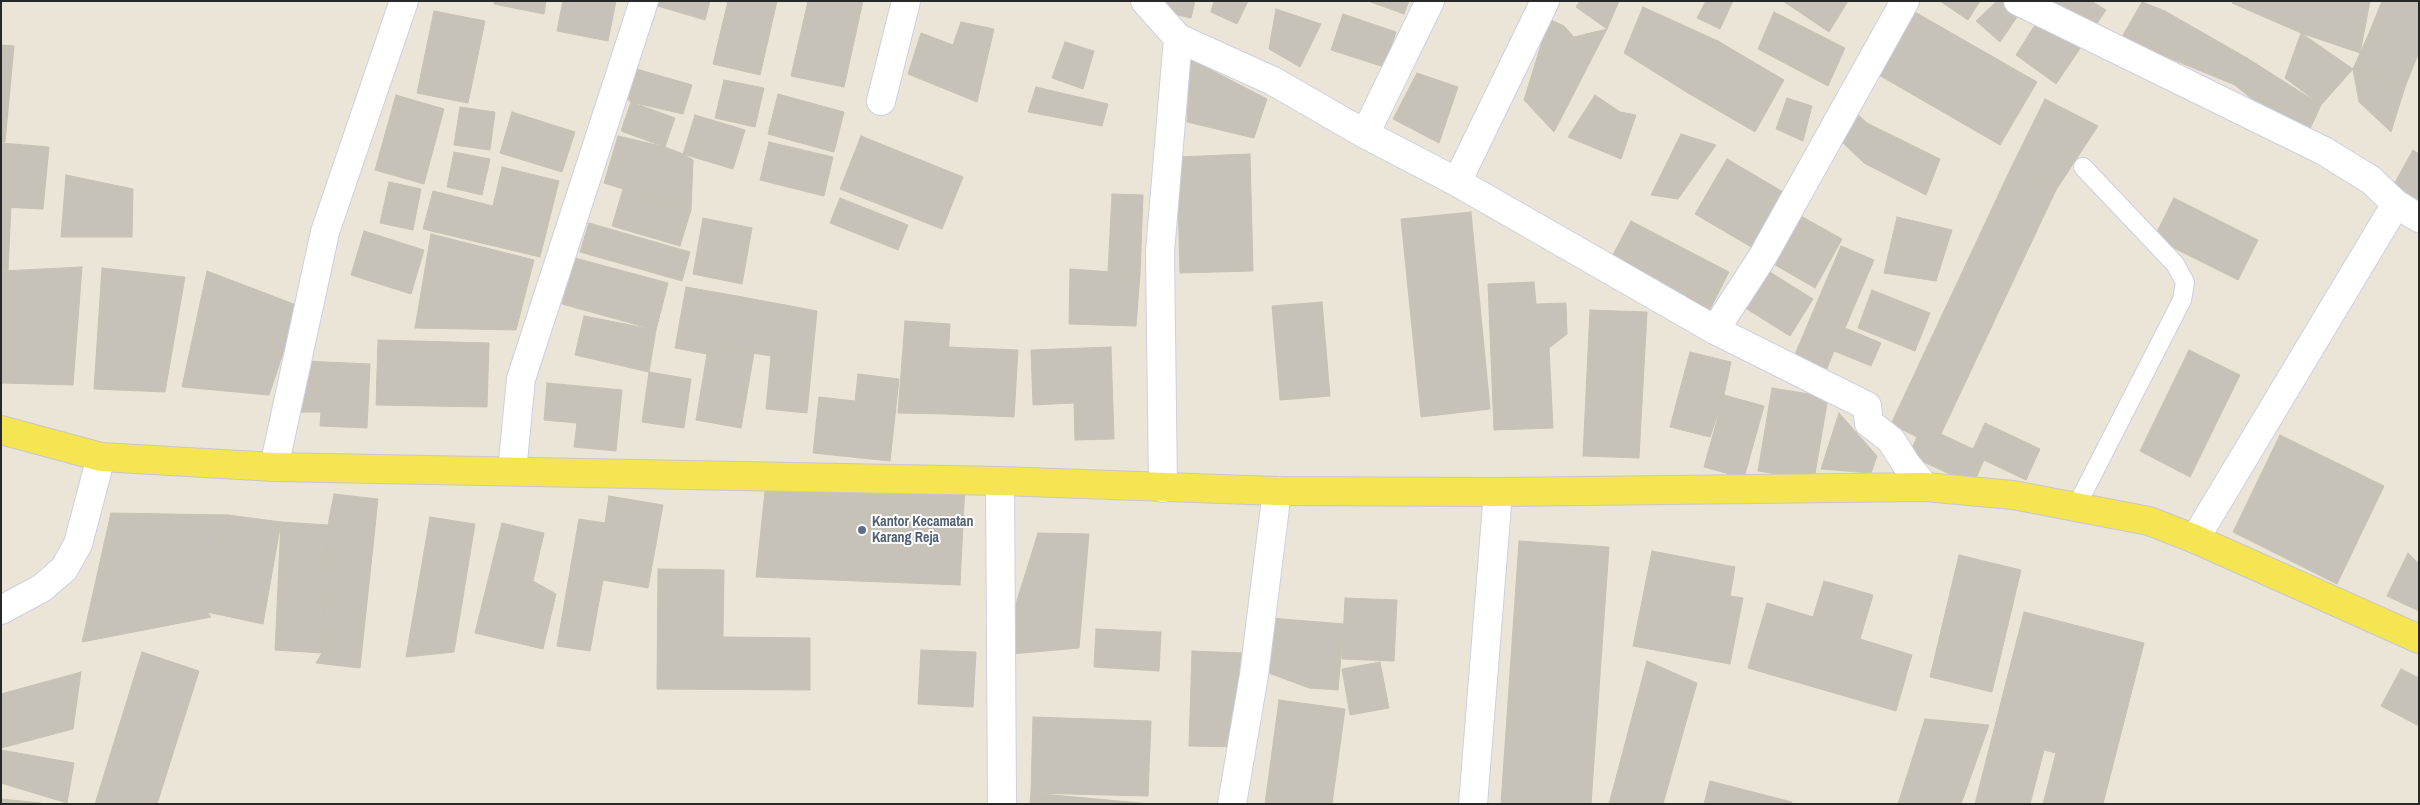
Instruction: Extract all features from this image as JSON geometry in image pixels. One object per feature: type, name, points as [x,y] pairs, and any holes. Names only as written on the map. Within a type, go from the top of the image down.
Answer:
[{"type":"main road","points":[[1,430],[101,457],[274,467],[1000,481],[1277,491],[1498,492],[1926,487],[2013,495],[2149,520],[2419,640]]},
{"type":"street","points":[[274,467],[325,232],[404,1]]},
{"type":"street","points":[[512,471],[521,380],[644,1]]},
{"type":"street","points":[[881,101],[906,1]]},
{"type":"street","points":[[1145,1],[1178,38],[1273,81],[1365,134],[1457,182],[1715,330],[1867,406],[1869,423],[1891,440],[1906,464],[1926,487]]},
{"type":"street","points":[[1365,134],[1430,1]]},
{"type":"street","points":[[1457,182],[1545,1]]},
{"type":"street","points":[[1715,330],[1763,256],[1905,1]]},
{"type":"street","points":[[2018,1],[2324,151],[2371,180],[2396,204],[2419,218]]},
{"type":"street","points":[[1163,488],[1160,252],[1178,38]]},
{"type":"street","points":[[2195,539],[2396,204]]},
{"type":"street","points":[[1,610],[42,588],[64,569],[78,544],[101,457]]},
{"type":"street","points":[[1000,481],[1002,804]]},
{"type":"street","points":[[1232,804],[1254,675],[1277,491]]},
{"type":"street","points":[[1473,804],[1498,492]]},
{"type":"lane","points":[[2076,506],[2182,300],[2185,282],[2175,264],[2083,168]]},
{"type":"building","points":[[495,1],[546,1],[544,14],[494,4]]},
{"type":"building","points":[[563,1],[616,1],[608,41],[557,31]]},
{"type":"building","points":[[652,1],[710,1],[705,20],[651,4]]},
{"type":"building","points":[[728,1],[777,1],[760,75],[713,64]]},
{"type":"building","points":[[808,1],[863,1],[844,87],[791,76]]},
{"type":"building","points":[[1153,1],[1195,1],[1191,18],[1152,9]]},
{"type":"building","points":[[1214,1],[1248,1],[1237,24],[1211,12]]},
{"type":"building","points":[[1368,1],[1409,1],[1404,14]]},
{"type":"building","points":[[1580,1],[1619,1],[1607,29],[1576,7]]},
{"type":"building","points":[[1706,1],[1733,1],[1720,29],[1697,18]]},
{"type":"building","points":[[1783,1],[1848,1],[1829,32]]},
{"type":"building","points":[[1940,1],[1980,1],[1968,20]]},
{"type":"building","points":[[1997,1],[2028,1],[2000,42],[1976,21]]},
{"type":"building","points":[[2050,1],[2091,1],[2106,10],[2056,84],[2016,55]]},
{"type":"building","points":[[2233,1],[2315,1],[2301,33],[2232,3]]},
{"type":"building","points":[[2315,1],[2370,1],[2360,53],[2301,33]]},
{"type":"building","points":[[2382,1],[2419,2],[2419,52],[2370,31]]},
{"type":"building","points":[[2142,2],[2165,11],[2140,46],[2123,35]]},
{"type":"building","points":[[1643,7],[1718,41],[1688,93],[1624,53]]},
{"type":"building","points":[[1908,8],[2037,82],[2000,145],[1872,71]]},
{"type":"building","points":[[1276,9],[1321,24],[1300,67],[1269,49]]},
{"type":"building","points":[[434,11],[485,21],[468,103],[417,93]]},
{"type":"building","points":[[2165,11],[2247,58],[2235,85],[2140,46]]},
{"type":"building","points":[[1774,12],[1845,48],[1828,86],[1758,49]]},
{"type":"building","points":[[1343,14],[1396,32],[1384,67],[1331,50]]},
{"type":"building","points":[[1549,19],[1564,26],[1574,37],[1607,29],[1554,132],[1524,100]]},
{"type":"building","points":[[961,22],[994,29],[977,102],[908,74],[921,33],[953,45]]},
{"type":"building","points":[[2370,31],[2419,52],[2405,87],[2353,69]]},
{"type":"building","points":[[2301,33],[2353,69],[2321,105],[2285,78]]},
{"type":"building","points":[[1718,41],[1784,80],[1755,132],[1688,93]]},
{"type":"building","points":[[1065,42],[1094,51],[1083,89],[1052,78]]},
{"type":"building","points":[[1,45],[14,46],[5,142],[1,142]]},
{"type":"building","points":[[2247,58],[2321,105],[2304,142],[2235,85]]},
{"type":"building","points":[[1190,59],[1267,99],[1254,138],[1187,122]]},
{"type":"building","points":[[633,68],[692,85],[683,114],[631,102],[625,97]]},
{"type":"building","points":[[2353,69],[2405,87],[2391,132],[2359,102]]},
{"type":"building","points":[[1417,73],[1458,87],[1439,143],[1393,119]]},
{"type":"building","points":[[724,80],[764,88],[755,127],[715,118]]},
{"type":"building","points":[[1036,87],[1108,104],[1102,126],[1028,112]]},
{"type":"building","points":[[778,94],[844,112],[834,152],[768,134]]},
{"type":"building","points":[[396,95],[444,109],[424,184],[375,170]]},
{"type":"building","points":[[1595,95],[1620,112],[1636,115],[1621,159],[1568,137]]},
{"type":"building","points":[[1787,98],[1812,106],[1803,141],[1776,129]]},
{"type":"building","points":[[2045,99],[2098,126],[2056,190],[2011,168]]},
{"type":"building","points":[[631,102],[675,118],[665,147],[621,131]]},
{"type":"building","points":[[460,107],[495,112],[490,150],[454,145]]},
{"type":"building","points":[[512,112],[575,132],[562,172],[500,153]]},
{"type":"building","points":[[1855,112],[1867,123],[1940,159],[1926,195],[1864,163],[1840,140]]},
{"type":"building","points":[[695,115],[745,130],[733,169],[683,154]]},
{"type":"building","points":[[1681,134],[1716,145],[1678,199],[1651,195]]},
{"type":"building","points":[[618,136],[665,147],[693,160],[691,210],[604,183]]},
{"type":"building","points":[[861,136],[963,177],[942,229],[840,189]]},
{"type":"building","points":[[769,142],[833,157],[824,196],[760,180]]},
{"type":"building","points":[[1,143],[49,147],[43,209],[1,207]]},
{"type":"building","points":[[2413,150],[2419,154],[2419,201],[2394,184]]},
{"type":"building","points":[[454,152],[490,159],[482,195],[447,187]]},
{"type":"building","points":[[1250,154],[1253,271],[1180,273],[1177,157]]},
{"type":"building","points":[[1727,159],[1785,193],[1753,248],[1695,214]]},
{"type":"building","points":[[502,167],[559,181],[540,257],[423,229],[433,191],[493,206]]},
{"type":"building","points":[[2011,168],[2056,190],[1941,434],[1973,449],[1985,423],[2040,449],[2026,480],[1984,460],[1973,485],[1909,455],[1917,437],[1891,424]]},
{"type":"building","points":[[66,175],[133,189],[132,237],[61,237]]},
{"type":"building","points":[[389,182],[421,189],[413,230],[380,223]]},
{"type":"building","points":[[623,189],[691,210],[680,246],[612,226]]},
{"type":"building","points":[[1112,194],[1143,195],[1140,274],[1108,272]]},
{"type":"building","points":[[840,198],[908,225],[898,250],[830,223]]},
{"type":"building","points":[[2174,198],[2258,240],[2238,280],[2154,238]]},
{"type":"building","points":[[1,207],[11,207],[8,270],[1,270]]},
{"type":"building","points":[[1471,212],[1490,409],[1421,417],[1401,219]]},
{"type":"building","points":[[1799,215],[1842,239],[1815,288],[1772,263]]},
{"type":"building","points":[[1897,217],[1952,230],[1936,281],[1884,273]]},
{"type":"building","points":[[703,218],[752,228],[742,284],[693,274]]},
{"type":"building","points":[[1631,221],[1729,272],[1708,313],[1609,262]]},
{"type":"building","points":[[589,223],[690,252],[682,281],[580,252]]},
{"type":"building","points":[[364,231],[424,250],[411,294],[351,275]]},
{"type":"building","points":[[431,234],[534,260],[516,330],[415,328]]},
{"type":"building","points":[[1841,246],[1874,260],[1845,328],[1881,343],[1871,366],[1834,351],[1825,373],[1793,359]]},
{"type":"building","points":[[575,258],[668,283],[656,330],[562,304]]},
{"type":"building","points":[[82,267],[73,385],[1,383],[1,271]]},
{"type":"building","points":[[102,268],[185,277],[165,392],[94,389]]},
{"type":"building","points":[[1070,269],[1140,274],[1136,326],[1069,324]]},
{"type":"building","points":[[1765,269],[1813,299],[1790,336],[1742,306]]},
{"type":"building","points":[[207,271],[299,306],[269,395],[182,387]]},
{"type":"building","points":[[1534,282],[1536,304],[1566,303],[1567,334],[1549,348],[1553,428],[1494,430],[1488,284]]},
{"type":"building","points":[[686,287],[737,296],[728,349],[754,353],[741,428],[696,420],[707,354],[675,348]]},
{"type":"building","points":[[1872,290],[1930,313],[1915,351],[1858,328]]},
{"type":"building","points":[[737,296],[817,311],[807,413],[766,409],[771,356],[728,349]]},
{"type":"building","points":[[1322,302],[1330,396],[1280,400],[1272,306]]},
{"type":"building","points":[[1590,310],[1647,312],[1639,458],[1583,456]]},
{"type":"building","points":[[584,316],[656,330],[649,372],[575,355]]},
{"type":"building","points":[[905,321],[950,324],[945,414],[898,413]]},
{"type":"building","points":[[378,340],[489,343],[487,407],[376,405]]},
{"type":"building","points":[[948,347],[1018,350],[1014,417],[945,414]]},
{"type":"building","points":[[1111,347],[1114,439],[1075,440],[1074,403],[1033,405],[1031,350]]},
{"type":"building","points":[[2189,350],[2240,375],[2190,477],[2140,451]]},
{"type":"building","points":[[1690,352],[1731,362],[1724,395],[1710,437],[1670,427]]},
{"type":"building","points":[[303,361],[370,364],[367,428],[320,426],[321,412],[300,412]]},
{"type":"building","points":[[649,372],[691,379],[684,428],[642,422]]},
{"type":"building","points":[[858,374],[899,379],[890,461],[813,453],[819,397],[855,401]]},
{"type":"building","points":[[547,383],[622,390],[616,451],[574,447],[577,423],[544,420]]},
{"type":"building","points":[[1772,388],[1828,397],[1814,480],[1758,471]]},
{"type":"building","points":[[1724,395],[1764,406],[1744,478],[1704,467]]},
{"type":"building","points":[[1839,413],[1877,456],[1871,473],[1821,469]]},
{"type":"building","points":[[2280,435],[2384,486],[2337,584],[2233,532]]},
{"type":"building","name":"Kantor Kecamatan Karang Reja","points":[[766,482],[965,484],[960,585],[756,577]]},
{"type":"building","points":[[334,494],[378,499],[360,668],[316,663],[322,653],[328,525]]},
{"type":"building","points":[[609,496],[663,505],[648,588],[603,580],[590,651],[557,646],[579,519],[605,523]]},
{"type":"building","points":[[111,513],[228,515],[207,612],[211,617],[82,642]]},
{"type":"building","points":[[228,515],[281,522],[263,624],[207,612]]},
{"type":"building","points":[[430,517],[475,524],[454,652],[406,657]]},
{"type":"building","points":[[281,522],[328,525],[322,653],[275,650]]},
{"type":"building","points":[[502,523],[544,533],[533,581],[556,594],[543,649],[475,633]]},
{"type":"building","points":[[1038,533],[1089,534],[1079,648],[1000,655]]},
{"type":"building","points":[[1519,541],[1609,547],[1591,804],[1501,804]]},
{"type":"building","points":[[1652,551],[1735,567],[1730,596],[1743,598],[1730,664],[1633,646]]},
{"type":"building","points":[[2408,553],[2419,564],[2419,611],[2387,596]]},
{"type":"building","points":[[1959,555],[2021,570],[1992,692],[1930,677]]},
{"type":"building","points":[[658,569],[724,570],[723,637],[810,638],[810,690],[657,689]]},
{"type":"building","points":[[1824,581],[1873,595],[1860,639],[1912,655],[1896,711],[1748,668],[1767,603],[1813,617]]},
{"type":"building","points":[[1345,598],[1397,600],[1394,661],[1342,659]]},
{"type":"building","points":[[2024,612],[2144,643],[2103,804],[2043,804],[2056,753],[2044,750],[2030,804],[1975,804]]},
{"type":"building","points":[[1270,618],[1344,624],[1338,690],[1309,688],[1266,672]]},
{"type":"building","points":[[1096,629],[1161,632],[1159,671],[1094,667]]},
{"type":"building","points":[[921,650],[976,652],[973,707],[918,704]]},
{"type":"building","points":[[1192,651],[1243,653],[1240,747],[1189,746]]},
{"type":"building","points":[[142,652],[199,671],[157,804],[95,804]]},
{"type":"building","points":[[1647,661],[1697,683],[1663,804],[1609,804]]},
{"type":"building","points":[[1380,662],[1389,708],[1350,715],[1342,669]]},
{"type":"building","points":[[2401,669],[2419,678],[2419,726],[2381,706]]},
{"type":"building","points":[[81,672],[73,729],[1,748],[1,694]]},
{"type":"building","points":[[1279,700],[1345,709],[1332,804],[1265,804]]},
{"type":"building","points":[[1033,717],[1151,721],[1148,796],[1031,793]]},
{"type":"building","points":[[1925,719],[1989,725],[1961,804],[1898,804]]},
{"type":"building","points":[[1,750],[74,763],[67,803],[1,783]]},
{"type":"building","points":[[1710,781],[1792,802],[1792,804],[1704,804]]},
{"type":"building","points":[[1031,793],[1151,804],[1030,804]]},
{"type":"building","points":[[1,799],[41,803],[41,804],[1,804]]},
{"type":"place","name":"Kantor Kecamatan Karang Reja","points":[[862,530]]}]
